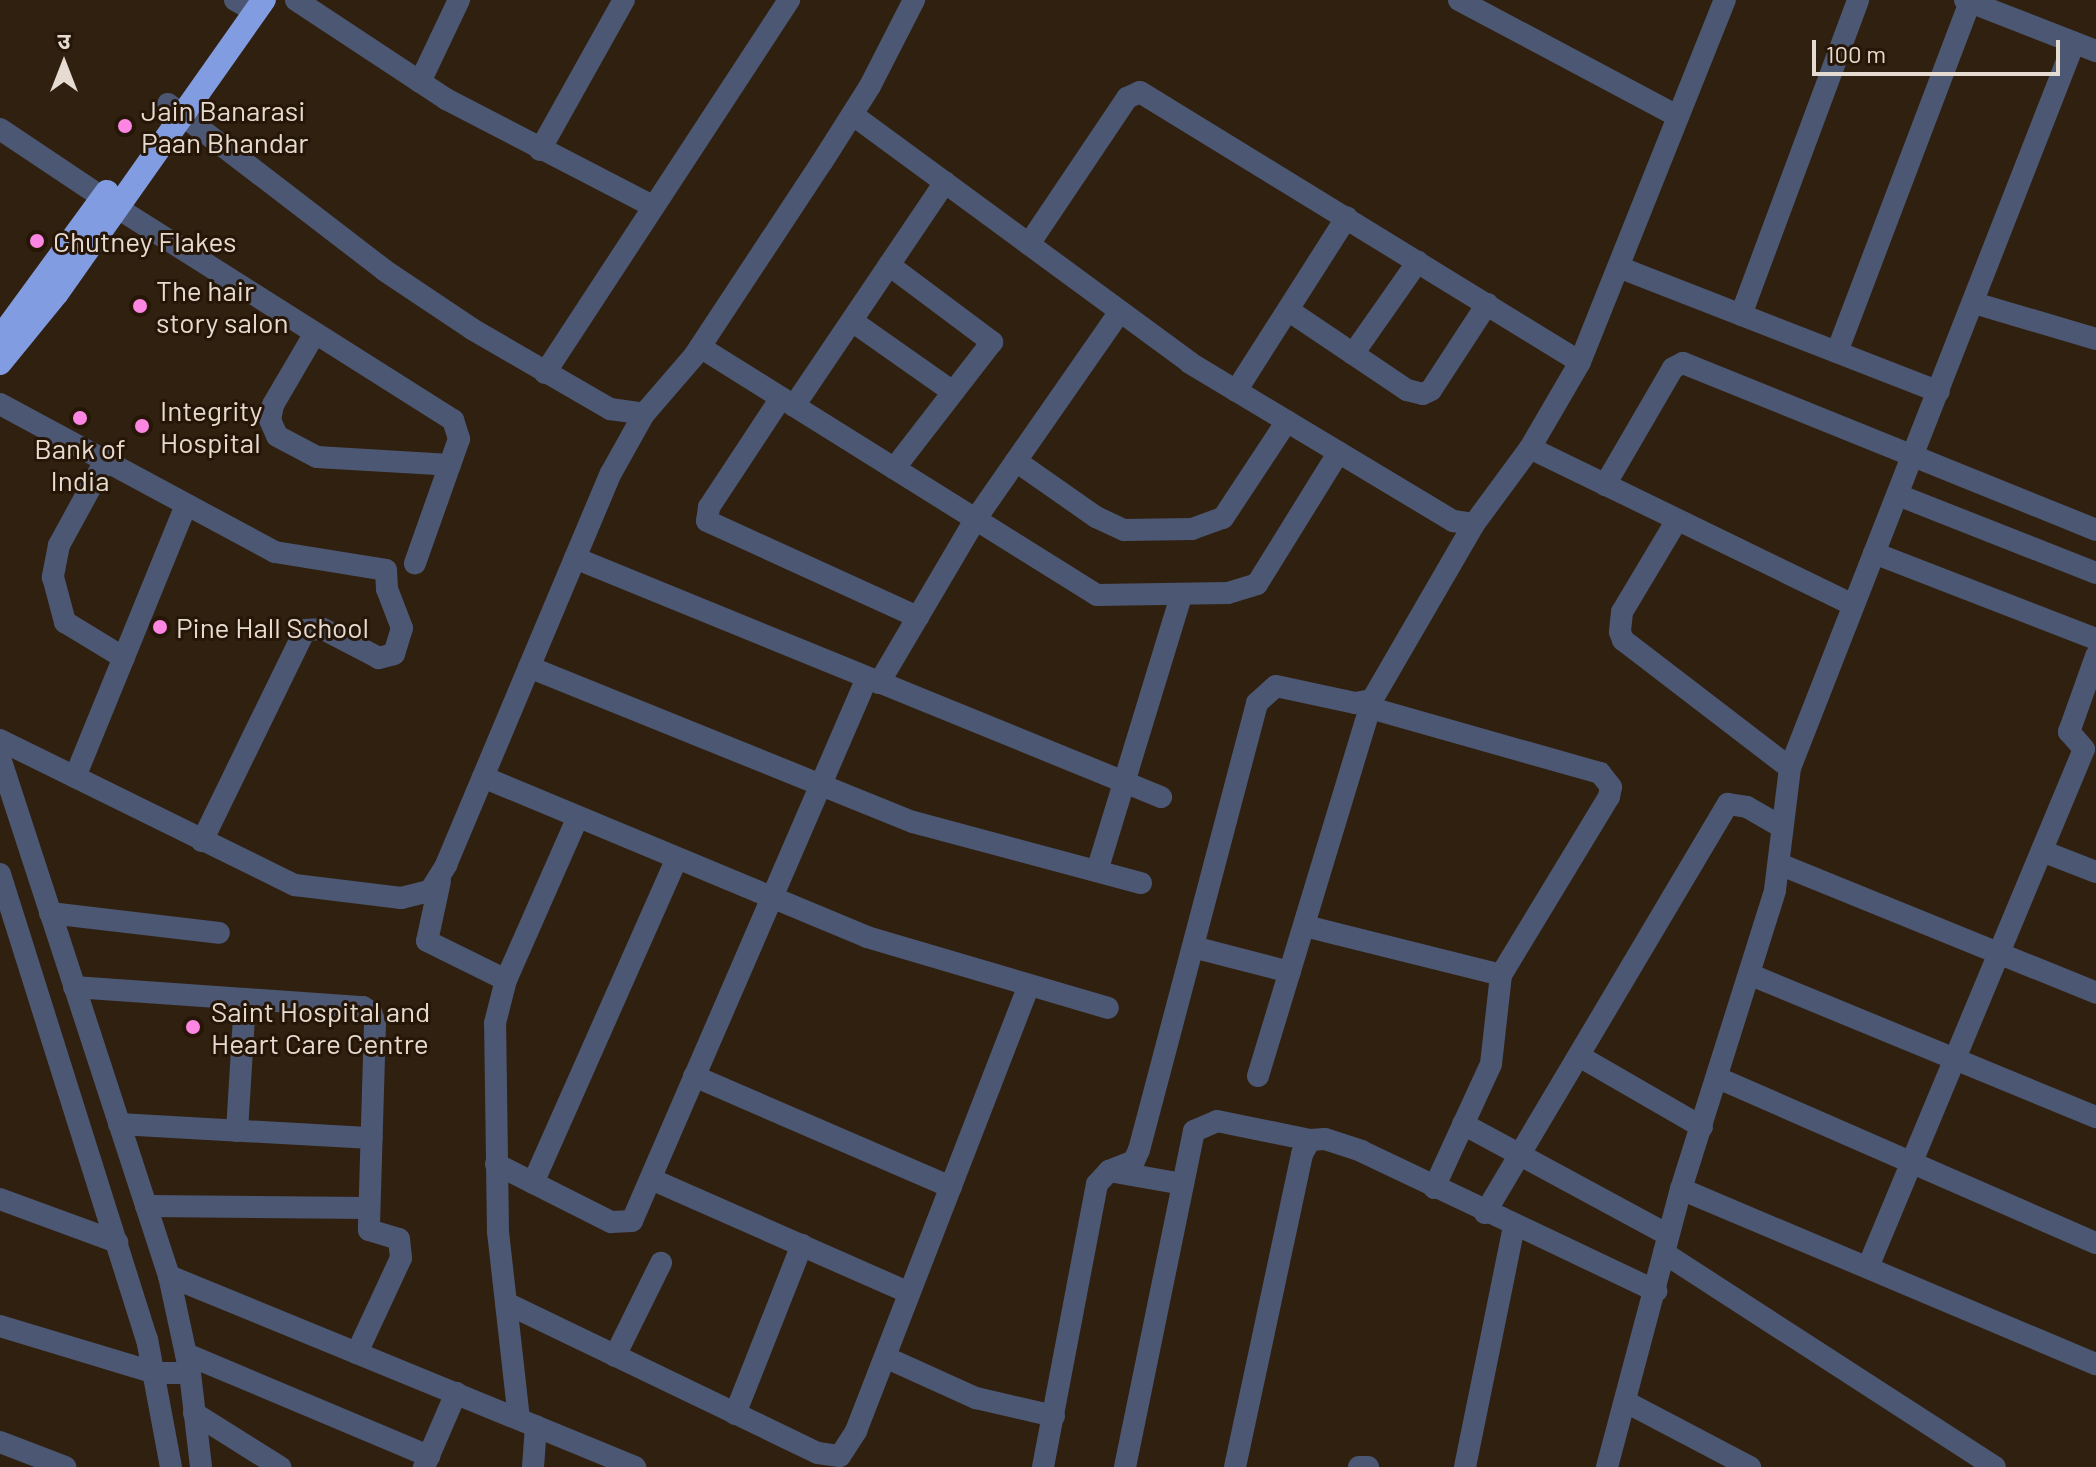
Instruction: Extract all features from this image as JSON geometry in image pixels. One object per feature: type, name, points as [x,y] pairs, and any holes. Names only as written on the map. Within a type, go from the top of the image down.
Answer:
[{"type":"highway","points":[[0,363],[246,1]]},
{"type":"highway","points":[[0,338],[109,203]]},
{"type":"street","points":[[296,0],[420,82],[540,150],[652,206]]},
{"type":"street","points":[[420,82],[459,0]]},
{"type":"street","points":[[540,150],[624,0]]},
{"type":"street","points":[[545,373],[785,7],[762,0]]},
{"type":"street","points":[[506,980],[427,941],[440,881],[483,777],[575,558],[644,414],[700,347],[853,115],[914,0]]},
{"type":"street","points":[[1258,1076],[1371,704],[1474,524],[1530,448],[1580,362],[1621,268],[1677,116],[1725,0]]},
{"type":"street","points":[[1741,315],[1858,0]]},
{"type":"street","points":[[1837,352],[1969,1],[2096,51]]},
{"type":"street","points":[[1473,3],[1677,116]]},
{"type":"street","points":[[1607,1467],[1628,1403],[1681,1189],[1751,975],[1779,864],[1790,768],[2074,43]]},
{"type":"street","points":[[1029,244],[1127,98],[1140,92],[1580,362]]},
{"type":"street","points":[[174,109],[397,278],[545,373],[610,409],[628,416],[644,414]]},
{"type":"street","points":[[853,115],[1120,311],[1236,391],[1453,521],[1474,524]]},
{"type":"street","points":[[0,129],[109,203],[453,420],[459,439],[415,563]]},
{"type":"street","points":[[918,617],[707,521],[709,507],[852,321],[945,182]]},
{"type":"street","points":[[1236,391],[1347,217]]},
{"type":"street","points":[[1353,354],[1418,261]]},
{"type":"street","points":[[889,265],[991,337],[894,469]]},
{"type":"street","points":[[1621,268],[1939,392]]},
{"type":"street","points":[[1974,303],[2096,339]]},
{"type":"street","points":[[1288,310],[1407,390],[1423,394],[1431,390],[1487,304]]},
{"type":"street","points":[[496,1164],[619,1225],[632,1221],[770,897],[820,786],[873,680],[918,617],[975,520],[1120,311]]},
{"type":"street","points":[[852,321],[953,392]]},
{"type":"street","points":[[315,333],[273,405],[270,420],[277,436],[317,457],[450,465]]},
{"type":"street","points":[[700,347],[1097,595],[1228,593],[1257,584],[1339,452]]},
{"type":"street","points":[[1605,485],[1673,368],[1683,363],[2096,530]]},
{"type":"street","points":[[0,404],[275,552],[385,568],[402,628],[400,642],[386,659],[323,629],[305,630],[202,841]]},
{"type":"street","points":[[1016,461],[1096,517],[1124,530],[1192,529],[1223,518],[1287,421]]},
{"type":"street","points":[[1530,448],[1853,605]]},
{"type":"street","points":[[105,461],[59,545],[53,577],[65,622],[124,658]]},
{"type":"street","points":[[1898,495],[2096,573]]},
{"type":"street","points":[[75,777],[186,505]]},
{"type":"street","points":[[1677,520],[1622,612],[1620,632],[1623,640],[1790,768]]},
{"type":"street","points":[[1874,553],[2096,639]]},
{"type":"street","points":[[575,558],[1161,797]]},
{"type":"street","points":[[1097,871],[1181,596]]},
{"type":"street","points":[[1868,1267],[2042,851],[2090,751],[2069,732],[2096,656]]},
{"type":"street","points":[[529,667],[913,822],[1141,883]]},
{"type":"street","points":[[1043,1467],[1097,1184],[1109,1171],[1126,1167],[1139,1150],[1264,691],[1291,686],[1355,703],[1371,704],[1584,767],[1607,778],[1609,797],[1501,975],[1494,1051],[1434,1188]]},
{"type":"street","points":[[0,740],[270,876],[318,891],[401,898],[430,891],[440,881]]},
{"type":"street","points":[[0,758],[50,913],[60,987],[112,1165],[117,1242],[194,1413],[201,1467]]},
{"type":"street","points":[[483,777],[867,937],[1108,1008]]},
{"type":"street","points":[[1485,1213],[1728,804],[1747,807],[1781,827]]},
{"type":"street","points":[[533,1467],[506,1303],[496,1164],[495,1023],[506,980],[578,817]]},
{"type":"street","points":[[2042,851],[2096,872]]},
{"type":"street","points":[[533,1183],[677,858]]},
{"type":"street","points":[[1779,864],[2096,993]]},
{"type":"street","points":[[0,874],[60,987],[119,1124],[112,1165],[146,1206],[169,1276],[175,1369],[171,1467]]},
{"type":"street","points":[[50,913],[219,933]]},
{"type":"street","points":[[1305,926],[1501,975]]},
{"type":"street","points":[[1193,947],[1290,972]]},
{"type":"street","points":[[1751,975],[2096,1117]]},
{"type":"street","points":[[506,1303],[838,1461],[849,1447],[1029,986]]},
{"type":"street","points":[[60,987],[363,1007],[371,1012],[375,1023],[369,1208],[371,1234],[396,1237],[401,1258],[357,1353]]},
{"type":"street","points":[[237,1131],[245,999]]},
{"type":"street","points":[[1579,1056],[1702,1127]]},
{"type":"street","points":[[694,1076],[951,1187]]},
{"type":"street","points":[[1718,1078],[2096,1243]]},
{"type":"street","points":[[1125,1467],[1194,1131],[1207,1122],[1342,1143],[1514,1227],[1656,1291]]},
{"type":"street","points":[[119,1124],[372,1138]]},
{"type":"street","points":[[1463,1124],[1666,1244],[1995,1467]]},
{"type":"street","points":[[1235,1467],[1302,1154],[1310,1140]]},
{"type":"street","points":[[1109,1171],[1183,1184]]},
{"type":"street","points":[[651,1179],[909,1293]]},
{"type":"street","points":[[1681,1189],[2096,1364]]},
{"type":"street","points":[[0,1199],[117,1242]]},
{"type":"street","points":[[146,1206],[369,1208]]},
{"type":"street","points":[[1465,1467],[1514,1227]]},
{"type":"street","points":[[735,1414],[802,1245]]},
{"type":"street","points":[[615,1356],[661,1263]]},
{"type":"street","points":[[169,1276],[635,1467]]},
{"type":"street","points":[[0,1326],[175,1369],[426,1461],[456,1393]]},
{"type":"street","points":[[885,1357],[976,1398],[1054,1416]]},
{"type":"street","points":[[1628,1403],[1750,1467]]},
{"type":"street","points":[[194,1413],[280,1467]]},
{"type":"street","points":[[0,1442],[65,1467]]},
{"type":"street","points":[[1359,1467],[1368,1467]]},
{"type":"place","name":"Jain Banarasi Paan Bhandar","points":[[125,126]]},
{"type":"place","name":"Chutney Flakes","points":[[37,241]]},
{"type":"place","name":"The hair story salon","points":[[140,306]]},
{"type":"place","name":"Bank of India","points":[[80,418]]},
{"type":"place","name":"Integrity Hospital","points":[[142,426]]},
{"type":"place","name":"Pine Hall School","points":[[160,627]]},
{"type":"place","name":"Saint Hospital and Heart Care Centre","points":[[193,1027]]}]
